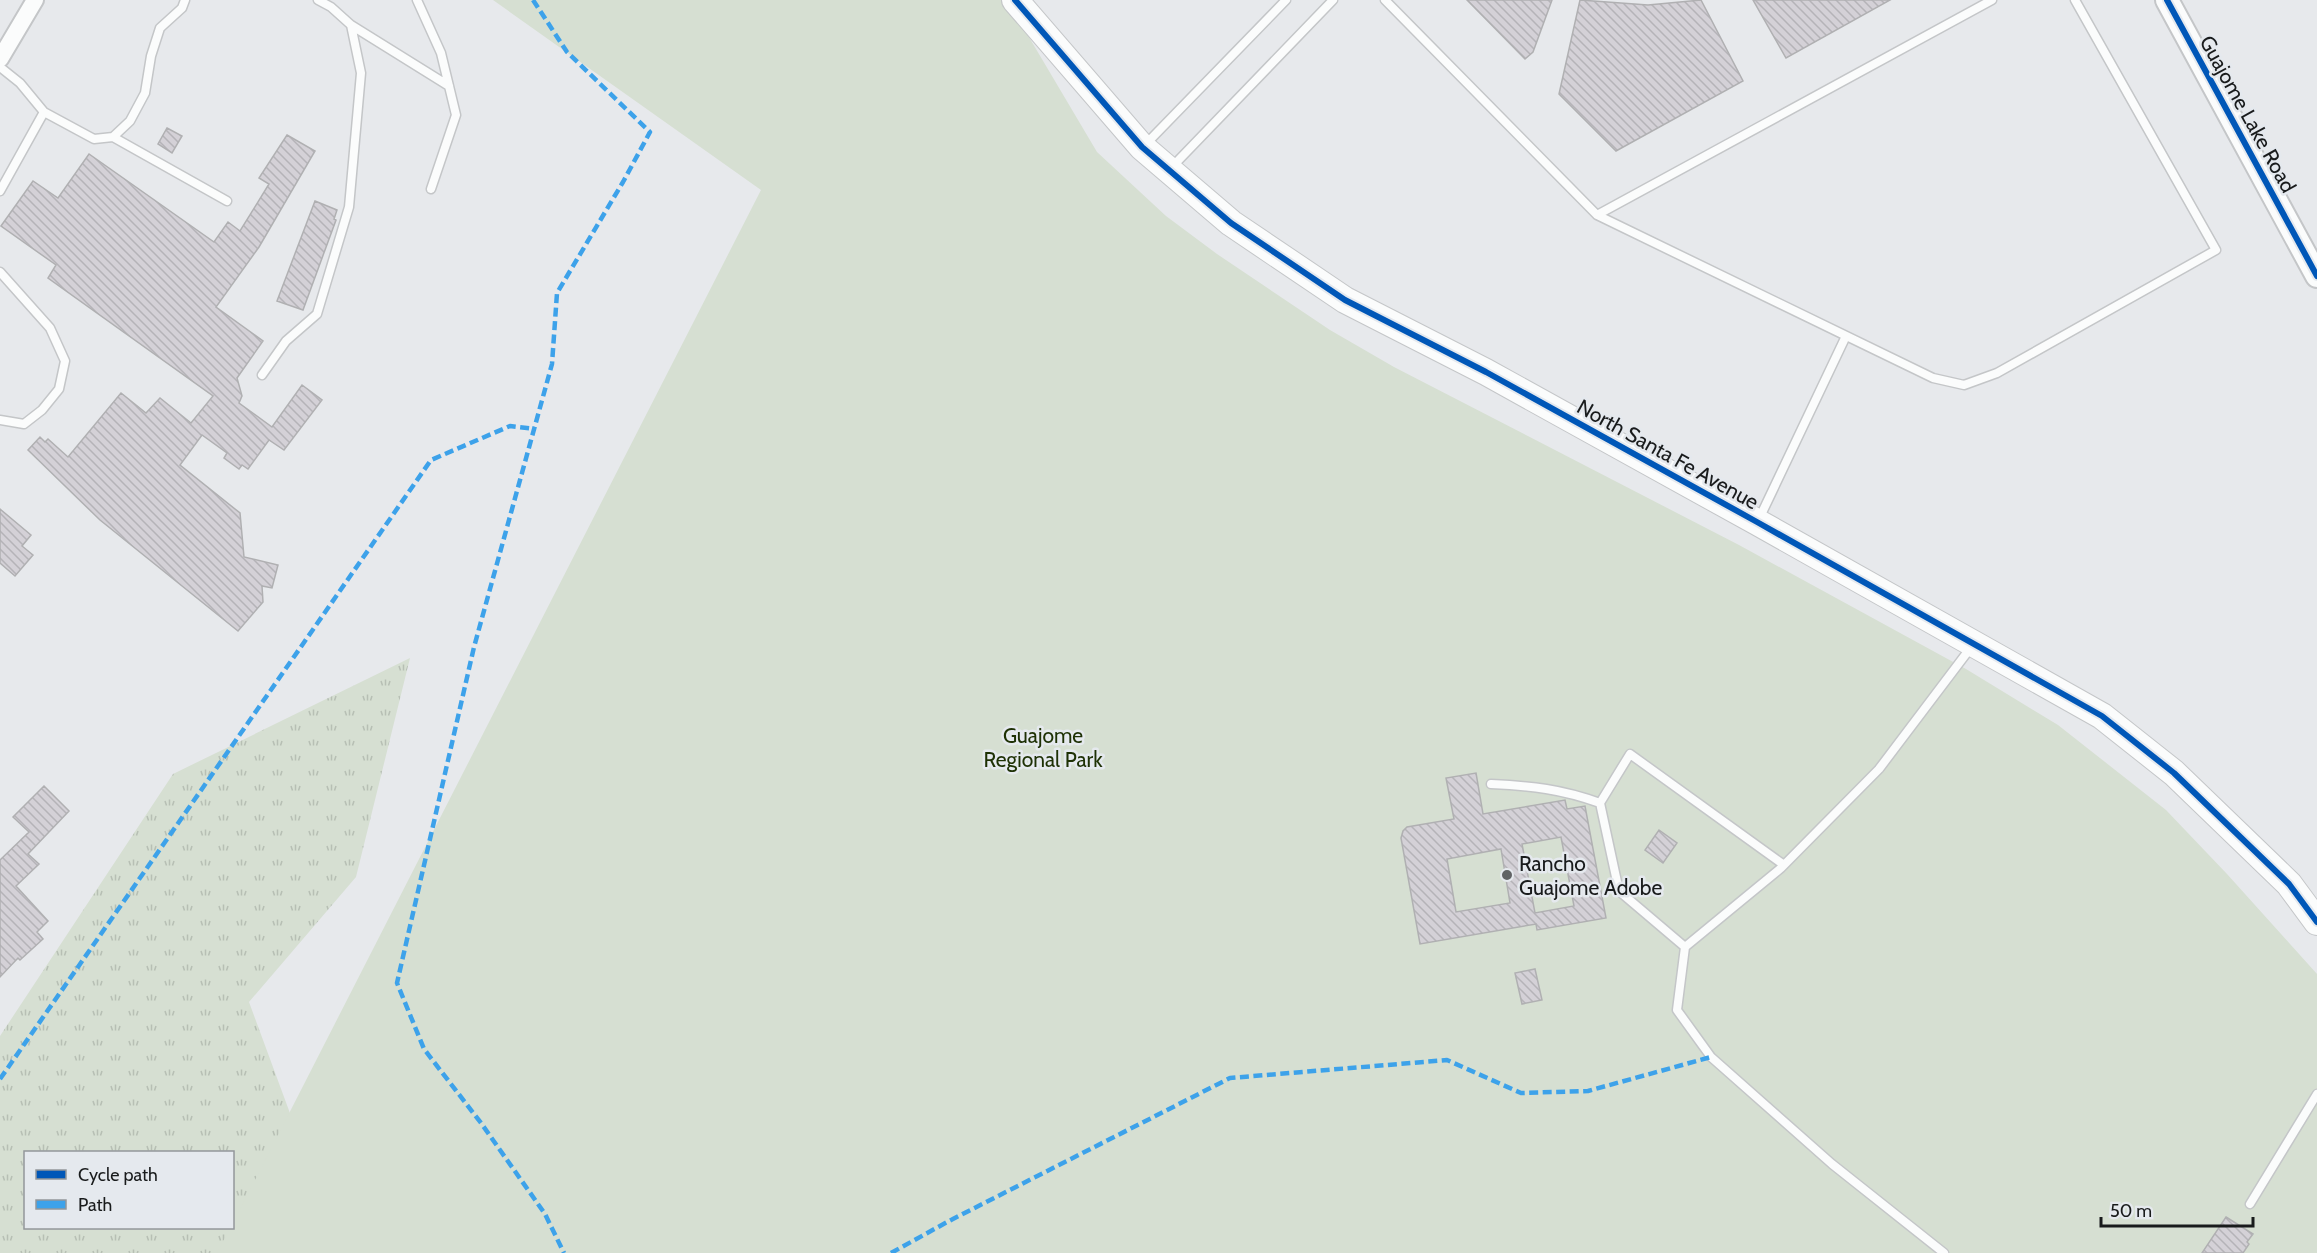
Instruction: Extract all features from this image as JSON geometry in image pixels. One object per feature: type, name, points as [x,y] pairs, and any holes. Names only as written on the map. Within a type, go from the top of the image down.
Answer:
[{"type":"main road","name":"North Santa Fe Avenue","points":[[1015,0],[1142,147],[1231,223],[1345,300],[1486,372],[2102,716],[2174,773],[2289,884],[2317,922]]},
{"type":"street","points":[[0,59],[35,0]]},
{"type":"street","name":"Guajome Lake Road","points":[[2167,0],[2315,267]]},
{"type":"lane","points":[[113,137],[129,121],[144,93],[151,56],[160,28],[182,8],[185,0]]},
{"type":"lane","points":[[318,0],[331,7],[351,25],[449,86]]},
{"type":"lane","points":[[417,0],[441,54],[456,115],[431,189]]},
{"type":"lane","points":[[1142,147],[1286,0]]},
{"type":"lane","points":[[1170,169],[1333,0]]},
{"type":"lane","points":[[1384,0],[1597,215],[1933,378],[1964,385],[1997,373],[2216,250],[2075,0]]},
{"type":"lane","points":[[1597,215],[1992,0]]},
{"type":"lane","points":[[262,375],[286,341],[317,314],[349,207],[361,73],[351,25]]},
{"type":"lane","points":[[0,67],[20,83],[44,112],[94,139],[113,137],[227,201]]},
{"type":"lane","points":[[0,191],[44,112]]},
{"type":"lane","points":[[0,272],[50,328],[65,361],[59,389],[42,410],[24,424],[0,420]]},
{"type":"lane","points":[[1757,522],[1846,336]]},
{"type":"lane","points":[[1944,1253],[1832,1164],[1711,1057],[1677,1010],[1686,947],[1784,865],[1879,769],[1974,643]]},
{"type":"lane","points":[[1686,947],[1619,891],[1600,803],[1630,754],[1784,865]]},
{"type":"lane","points":[[1491,784],[1569,792],[1600,803]]},
{"type":"lane","points":[[2250,1204],[2317,1094]]},
{"type":"green space","name":"Guajome Regional Park","points":[[493,0],[1007,0],[1097,152],[1166,216],[1217,254],[1330,330],[1394,367],[1739,545],[1966,669],[2058,725],[2166,810],[2317,974],[2317,1253],[217,1253],[229,1229],[234,1229],[234,1221],[761,190]]},
{"type":"green space","points":[[410,658],[356,877],[249,1002],[315,1181],[448,1253],[0,1253],[0,1036],[173,774]]},
{"type":"building","points":[[1467,0],[1552,0],[1533,52],[1525,59]]},
{"type":"building","points":[[1580,0],[1648,5],[1701,0],[1743,81],[1616,151],[1559,94]]},
{"type":"building","points":[[1753,0],[1890,0],[1786,58]]},
{"type":"building","points":[[167,128],[182,136],[172,153],[158,144]]},
{"type":"building","points":[[287,135],[315,151],[259,247],[216,307],[263,341],[237,378],[242,396],[239,403],[272,427],[302,385],[322,400],[284,450],[269,440],[248,469],[242,465],[239,469],[224,458],[227,453],[202,435],[180,465],[240,513],[244,557],[278,565],[272,588],[262,586],[263,602],[238,631],[100,520],[28,450],[40,437],[45,442],[48,439],[68,457],[121,393],[146,413],[160,398],[191,423],[213,396],[48,278],[56,265],[1,226],[33,181],[58,198],[89,154],[214,242],[228,222],[240,231],[269,184],[259,178]]},
{"type":"building","points":[[315,201],[337,210],[334,219],[336,220],[303,310],[277,301]]},
{"type":"building","points":[[0,509],[31,535],[22,546],[33,555],[15,576],[0,563]]},
{"type":"building","points":[[1476,773],[1483,814],[1565,800],[1567,809],[1585,806],[1606,918],[1537,930],[1536,924],[1420,944],[1401,838],[1407,827],[1454,819],[1446,778]],"holes":[[[1561,837],[1574,906],[1535,913],[1522,844]],[[1501,849],[1510,903],[1456,912],[1447,859]]]},
{"type":"building","points":[[44,786],[69,811],[28,854],[39,864],[16,886],[48,921],[37,932],[43,939],[20,960],[18,958],[0,977],[0,860],[29,832],[13,817]]},
{"type":"building","points":[[1659,830],[1677,843],[1663,863],[1645,850]]},
{"type":"building","points":[[1535,969],[1542,1000],[1522,1004],[1515,973]]},
{"type":"building","points":[[2226,1217],[2253,1234],[2243,1253],[2202,1253]]},
{"type":"marked path","points":[[533,0],[567,52],[650,132],[557,293],[552,364],[474,647],[397,983],[424,1049],[481,1123],[545,1214],[564,1253]]},
{"type":"marked path","points":[[0,1079],[431,460],[510,426],[535,429]]},
{"type":"marked path","points":[[891,1253],[949,1221],[1230,1078],[1447,1060],[1521,1093],[1588,1091],[1711,1057]]},
{"type":"cycle path","points":[[1015,0],[1142,147],[1231,223],[1345,300],[1486,372],[2102,716],[2174,773],[2289,884],[2317,922]]},
{"type":"cycle path","points":[[2167,0],[2317,276]]},
{"type":"place","name":"Rancho Guajome Adobe","points":[[1507,875]]}]
